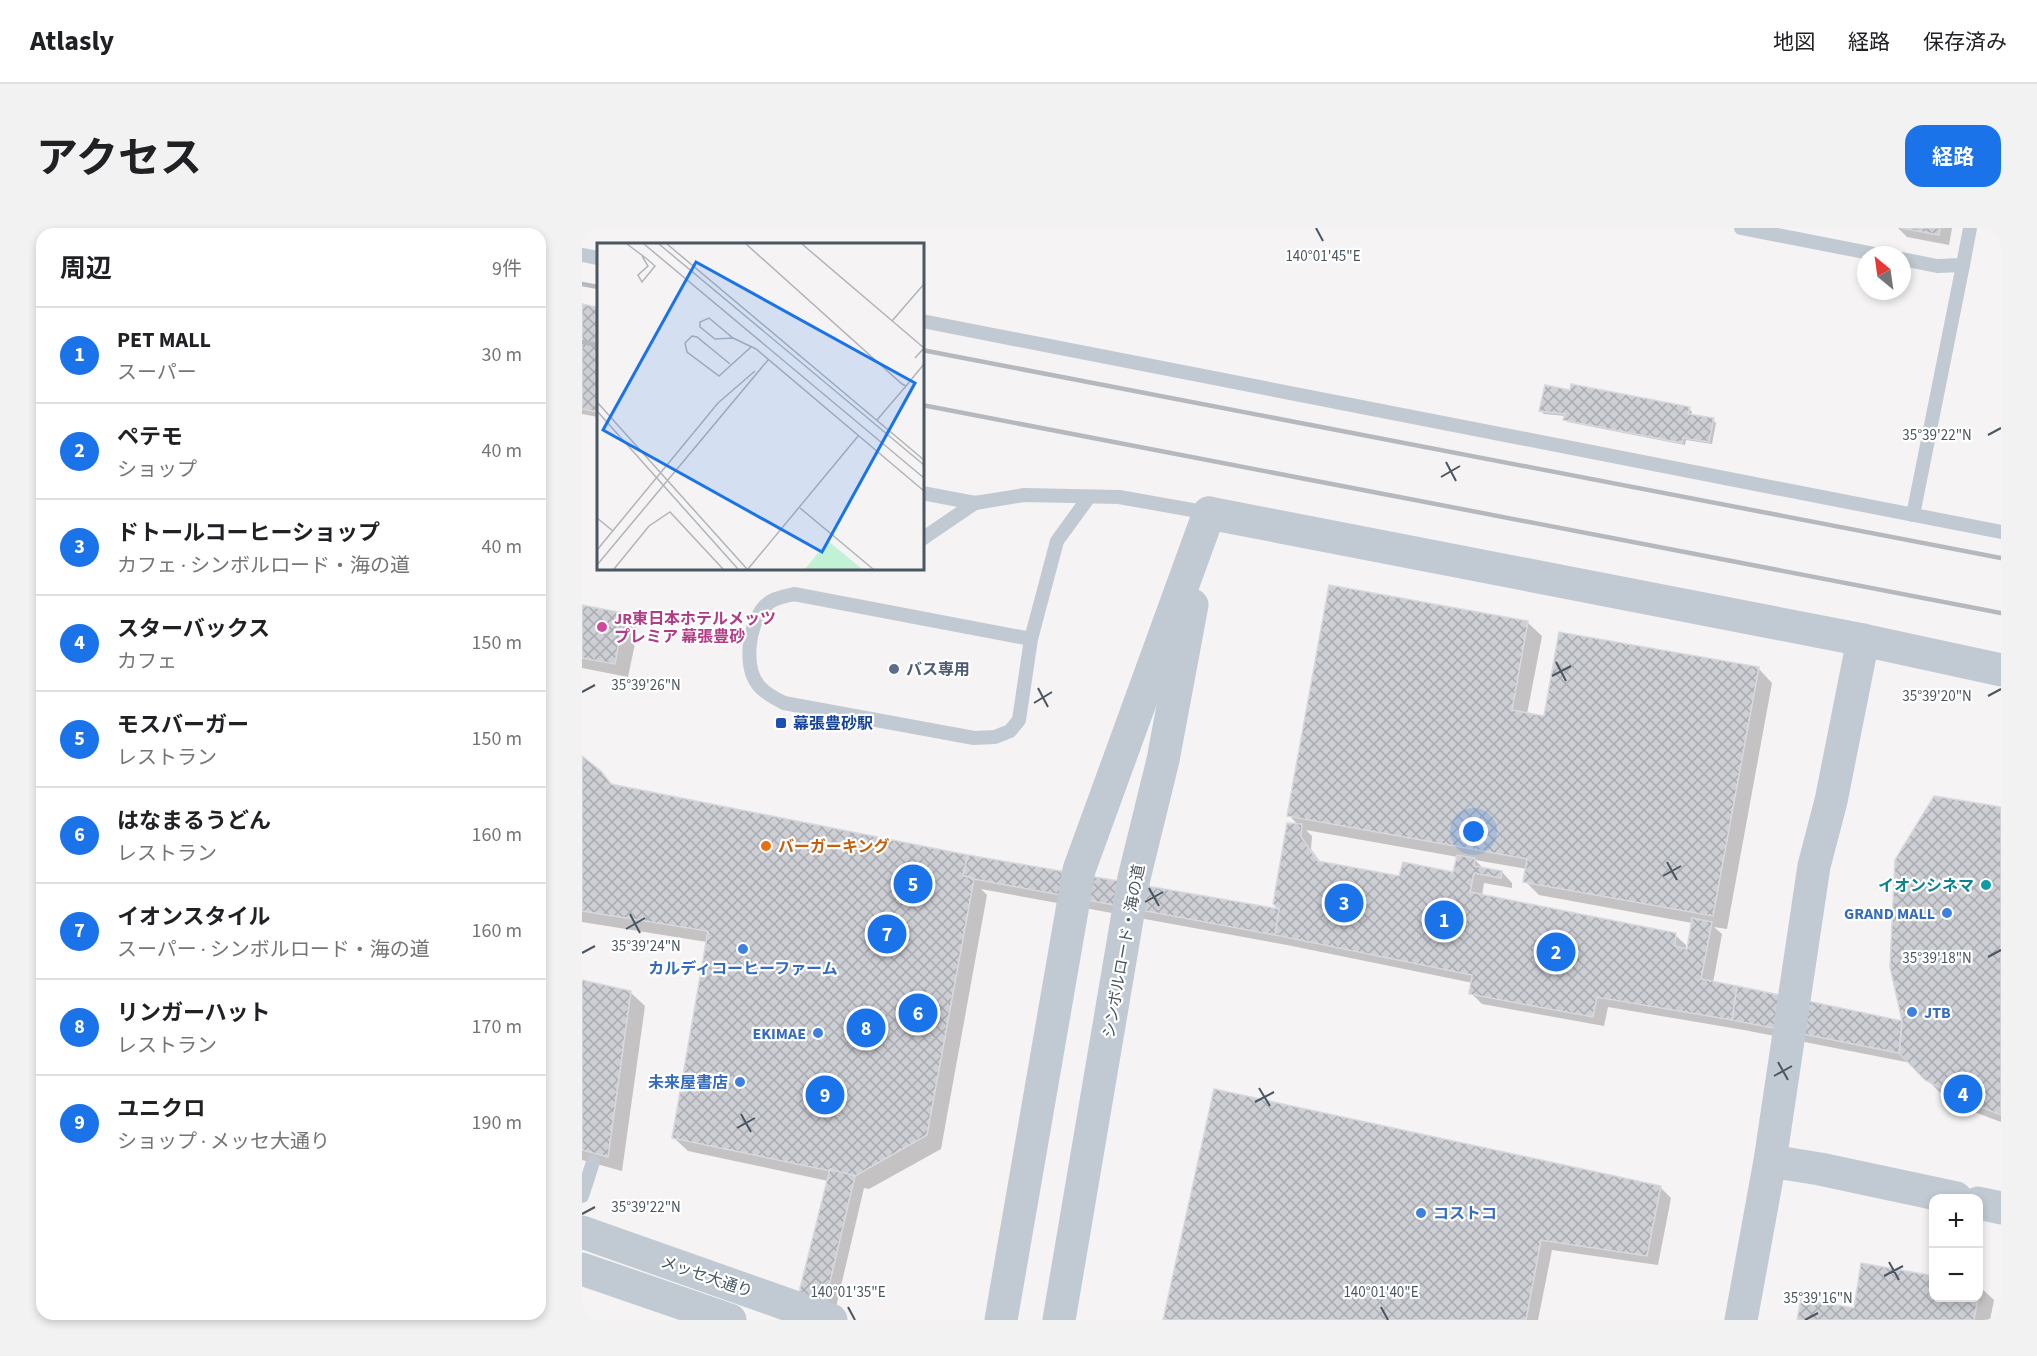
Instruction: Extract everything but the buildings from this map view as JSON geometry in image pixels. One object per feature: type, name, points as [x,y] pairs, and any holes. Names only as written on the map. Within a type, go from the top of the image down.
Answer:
[{"type":"street","points":[[1001,1320],[1079,870],[1209,513],[1863,640],[2001,670]]},
{"type":"street","name":"シンボルロード・海の道","points":[[1059,1320],[1134,878],[1163,760],[1209,513]]},
{"type":"street","points":[[1741,1320],[1770,1161],[1814,866],[1831,801],[1863,640]]},
{"type":"street","points":[[1770,1161],[1820,1169],[1937,1194]]},
{"type":"street","points":[[1983,1204],[2001,1208]]},
{"type":"street","name":"メッセ大通り","points":[[582,1232],[831,1320]]},
{"type":"street","name":"メッセ大通り","points":[[582,1269],[730,1320]]},
{"type":"lane","points":[[1741,228],[1857,251]]},
{"type":"lane","points":[[1913,515],[1970,228]]},
{"type":"lane","points":[[582,255],[597,258]]},
{"type":"lane","points":[[1911,261],[1936,266],[1963,265]]},
{"type":"lane","points":[[924,321],[2001,532]]},
{"type":"lane","points":[[924,493],[975,503],[1024,495],[1119,497],[1209,513]]},
{"type":"lane","points":[[1031,639],[794,594],[776,598],[764,607],[754,624],[748,659],[759,687],[784,703],[974,738],[995,737],[1010,731],[1019,720],[1031,639],[1057,541],[1089,497]]},
{"type":"lane","points":[[924,538],[975,503]]},
{"type":"lane","points":[[582,1196],[593,1162]]},
{"type":"railway","points":[[582,284],[597,287]]},
{"type":"railway","points":[[582,342],[597,345]]},
{"type":"railway","points":[[924,350],[2001,558]]},
{"type":"railway","points":[[924,405],[2001,613]]},
{"type":"place","name":"JR東日本ホテルメッツ プレミア 幕張豊砂","points":[[602,627]]},
{"type":"place","name":"バス専用","points":[[894,669]]},
{"type":"place","name":"幕張豊砂駅","points":[[781,723]]},
{"type":"place","name":"バーガーキング","points":[[766,846]]},
{"type":"place","name":"モスバーガー","points":[[913,884]]},
{"type":"place","name":"イオンシネマ","points":[[1986,885]]},
{"type":"place","name":"ドトールコーヒーショップ","points":[[1344,903]]},
{"type":"place","name":"GRAND MALL","points":[[1947,913]]},
{"type":"place","name":"PET MALL","points":[[1444,920]]},
{"type":"place","name":"イオンスタイル","points":[[887,934]]},
{"type":"place","name":"カルディコーヒーファーム","points":[[743,949]]},
{"type":"place","name":"ペテモ","points":[[1556,952]]},
{"type":"place","name":"JTB","points":[[1912,1012]]},
{"type":"place","name":"はなまるうどん","points":[[918,1013]]},
{"type":"place","name":"リンガーハット","points":[[866,1028]]},
{"type":"place","name":"EKIMAE","points":[[818,1033]]},
{"type":"place","name":"未来屋書店","points":[[740,1082]]},
{"type":"place","name":"スターバックス","points":[[1963,1094]]},
{"type":"place","name":"ユニクロ","points":[[825,1095]]},
{"type":"place","name":"コストコ","points":[[1421,1213]]}]
